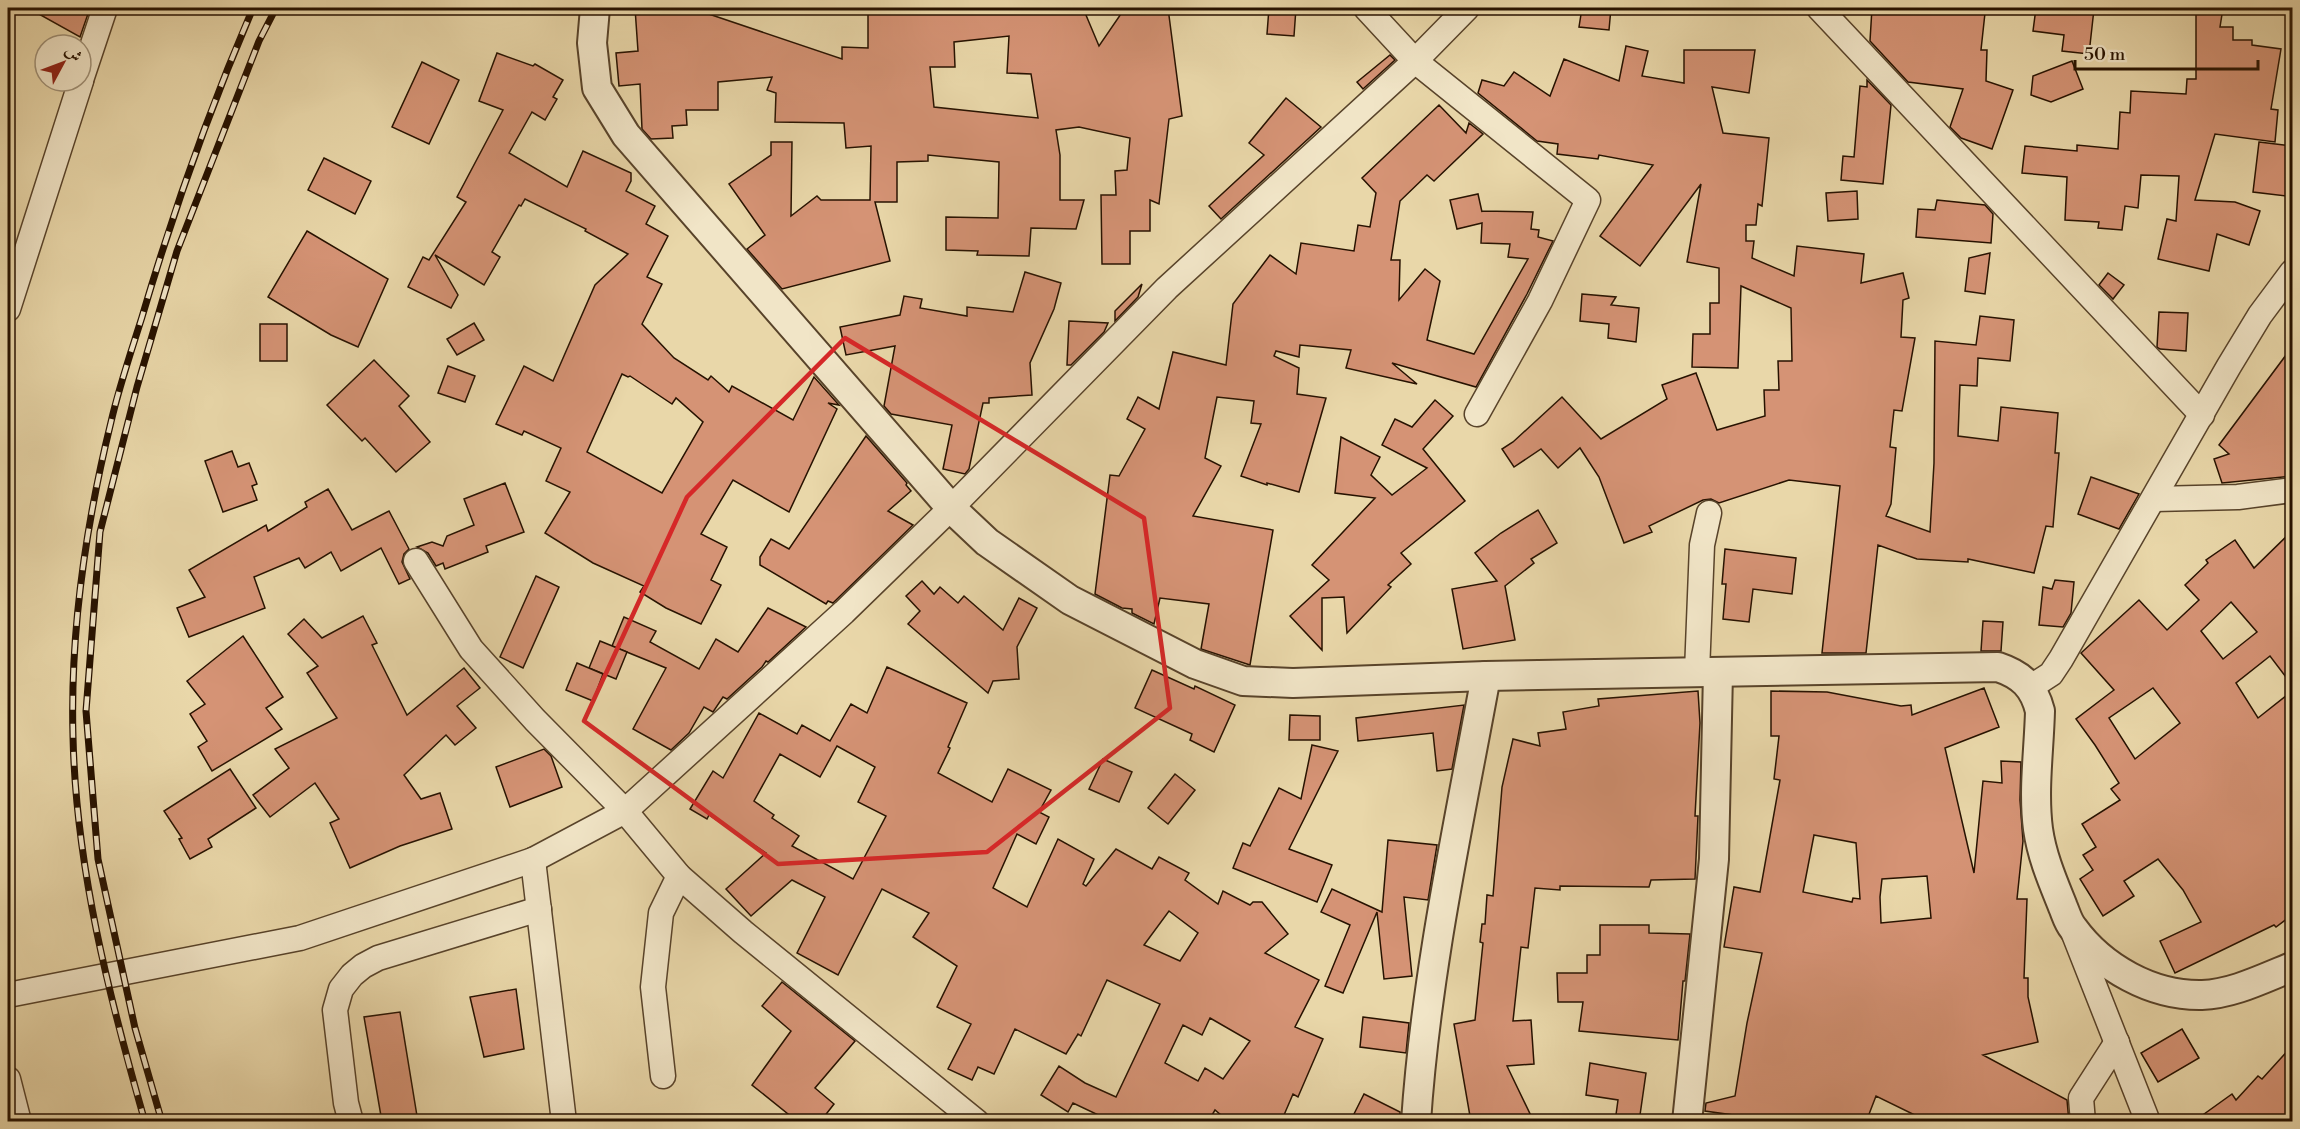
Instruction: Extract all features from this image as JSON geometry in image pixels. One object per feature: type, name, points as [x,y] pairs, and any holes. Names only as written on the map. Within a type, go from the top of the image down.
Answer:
[{"type":"street","points":[[93,44],[105,8]]},
{"type":"street","points":[[595,8],[592,43],[597,88],[626,135],[951,508],[987,542],[1070,600],[1195,664],[1243,681],[1293,683],[1486,675],[1998,667],[2016,675],[2031,687],[2040,711],[2036,807],[2044,859],[2148,1122]]},
{"type":"street","points":[[1366,8],[1415,61],[1588,200],[1540,301],[1477,414]]},
{"type":"street","points":[[8,995],[300,938],[533,860],[625,811],[844,612],[951,508],[1167,288],[1415,61],[1467,8]]},
{"type":"street","points":[[1819,8],[2202,415]]},
{"type":"street","points":[[8,309],[77,93]]},
{"type":"street","points":[[2031,687],[2051,674],[2061,660],[2260,315],[2292,272]]},
{"type":"street","points":[[2154,499],[2238,497],[2292,490]]},
{"type":"street","points":[[1687,1122],[1714,859],[1702,545],[1709,513]]},
{"type":"street","points":[[416,561],[471,649],[535,720],[625,811],[679,876],[743,932],[977,1122]]},
{"type":"street","points":[[1416,1122],[1419,1076],[1439,935],[1486,675]]},
{"type":"street","points":[[533,860],[564,1122]]},
{"type":"street","points":[[663,1076],[654,987],[661,913],[679,876]]},
{"type":"street","points":[[351,1122],[346,1103],[335,1010],[340,989],[352,975],[378,958],[539,909]]},
{"type":"street","points":[[2072,927],[2106,961],[2134,980],[2167,992],[2202,995],[2235,989],[2292,967]]},
{"type":"street","points":[[2083,1122],[2081,1098],[2117,1042]]},
{"type":"street","points":[[8,1079],[19,1122]]},
{"type":"highlighted area","points":[[845,338],[1144,518],[1170,708],[987,852],[778,864],[584,721],[687,497]]},
{"type":"building","points":[[28,8],[90,8],[81,33],[73,33]]},
{"type":"building","points":[[635,8],[691,8],[842,59],[842,47],[868,48],[868,8],[1083,8],[1099,46],[1125,8],[1168,8],[1182,116],[1169,119],[1159,204],[1150,200],[1150,231],[1130,231],[1130,264],[1102,264],[1101,195],[1116,195],[1115,171],[1127,170],[1130,138],[1079,127],[1056,130],[1060,155],[1060,200],[1084,200],[1076,229],[1031,228],[1029,256],[977,255],[978,251],[946,250],[946,217],[998,218],[999,162],[928,155],[928,161],[897,162],[897,202],[875,202],[890,261],[782,289],[747,249],[765,235],[729,184],[771,155],[771,142],[792,142],[791,216],[817,196],[821,200],[870,200],[871,146],[846,148],[844,123],[775,122],[776,93],[767,90],[772,77],[718,82],[718,110],[686,110],[687,125],[672,126],[673,138],[651,139],[642,129],[640,84],[619,86],[616,53],[638,51]],"holes":[[[1009,36],[1007,73],[1031,74],[1038,118],[934,107],[930,67],[955,67],[954,42]]]},
{"type":"building","points":[[1269,8],[1296,8],[1294,36],[1267,34]]},
{"type":"building","points":[[1582,8],[1611,8],[1609,30],[1579,27]]},
{"type":"building","points":[[1872,8],[1934,8],[1985,13],[1981,50],[1987,50],[1986,81],[2013,90],[1992,149],[1961,138],[1950,127],[1963,89],[1908,82],[1870,41]]},
{"type":"building","points":[[2036,8],[2094,9],[2089,54],[2062,51],[2064,35],[2033,31]]},
{"type":"building","points":[[2196,8],[2223,8],[2220,27],[2233,27],[2233,40],[2252,40],[2252,45],[2281,49],[2271,109],[2278,110],[2275,142],[2215,134],[2195,200],[2235,202],[2260,211],[2249,245],[2217,234],[2209,271],[2158,259],[2167,219],[2176,221],[2179,176],[2141,175],[2138,208],[2125,206],[2122,230],[2098,228],[2099,222],[2065,220],[2067,177],[2022,173],[2025,146],[2077,151],[2077,145],[2118,149],[2120,112],[2130,113],[2131,91],[2186,94],[2187,79],[2196,79]]},
{"type":"building","points":[[1626,46],[1648,51],[1642,76],[1684,83],[1684,50],[1755,50],[1749,93],[1712,87],[1723,133],[1769,138],[1762,206],[1758,204],[1756,225],[1746,225],[1746,241],[1754,241],[1752,258],[1794,276],[1797,246],[1864,254],[1861,283],[1903,273],[1909,298],[1903,300],[1901,337],[1915,338],[1902,411],[1894,410],[1890,447],[1896,448],[1891,504],[1886,516],[1930,532],[1934,463],[1935,341],[1976,345],[1980,316],[2014,320],[2010,361],[1978,358],[1977,386],[1960,385],[1958,436],[1998,441],[2001,407],[2058,413],[2055,453],[2059,453],[2053,527],[2046,526],[2034,573],[1968,559],[1968,562],[1917,559],[1878,545],[1866,653],[1822,653],[1840,486],[1789,480],[1719,503],[1711,499],[1703,500],[1649,526],[1652,532],[1624,543],[1599,477],[1580,448],[1558,468],[1541,449],[1514,467],[1502,449],[1513,442],[1562,397],[1601,439],[1667,399],[1662,385],[1696,373],[1717,430],[1765,416],[1764,390],[1779,390],[1778,361],[1792,361],[1791,308],[1741,286],[1738,368],[1692,367],[1693,334],[1710,334],[1710,303],[1719,303],[1719,268],[1687,262],[1701,184],[1640,266],[1600,236],[1653,165],[1599,155],[1598,159],[1557,154],[1558,144],[1537,141],[1478,93],[1482,80],[1504,86],[1514,72],[1550,96],[1564,59],[1619,81]]},
{"type":"building","points":[[497,53],[533,66],[535,64],[563,80],[553,97],[557,99],[545,120],[532,112],[509,153],[567,187],[583,151],[631,173],[631,181],[626,191],[655,206],[646,224],[668,236],[647,277],[662,284],[642,324],[674,358],[708,380],[711,376],[729,392],[732,386],[793,420],[814,377],[839,405],[828,403],[837,409],[789,512],[733,480],[701,534],[727,547],[711,580],[721,585],[701,624],[666,608],[640,592],[644,586],[593,563],[545,533],[570,492],[546,481],[561,448],[524,431],[522,435],[496,424],[524,366],[553,381],[595,285],[628,254],[585,231],[586,229],[525,199],[521,206],[519,205],[492,252],[500,257],[484,285],[435,255],[458,295],[451,308],[408,287],[423,257],[429,260],[466,202],[457,197],[503,110],[479,101]],"holes":[[[622,374],[630,376],[672,404],[676,398],[703,422],[662,493],[587,452]]]},
{"type":"building","points":[[1390,55],[1395,60],[1363,89],[1357,82]]},
{"type":"building","points":[[2072,61],[2083,89],[2051,102],[2031,95],[2033,76]]},
{"type":"building","points":[[422,62],[459,80],[429,144],[392,127]]},
{"type":"building","points":[[1867,80],[1891,105],[1883,184],[1841,180],[1843,156],[1854,157],[1860,86],[1867,87]]},
{"type":"building","points":[[1286,98],[1321,127],[1221,219],[1209,206],[1264,155],[1249,143]]},
{"type":"building","points":[[1439,105],[1466,133],[1469,123],[1483,134],[1434,181],[1427,175],[1400,201],[1391,260],[1400,260],[1399,300],[1425,269],[1440,281],[1427,340],[1474,354],[1528,259],[1508,257],[1510,244],[1481,243],[1482,223],[1457,229],[1450,200],[1478,194],[1482,212],[1533,212],[1531,229],[1539,230],[1538,237],[1553,241],[1476,387],[1392,363],[1417,384],[1346,368],[1351,350],[1300,345],[1299,357],[1276,351],[1274,356],[1299,368],[1297,394],[1326,398],[1299,492],[1241,476],[1261,424],[1251,423],[1254,401],[1217,397],[1205,458],[1221,466],[1193,516],[1273,530],[1250,665],[1201,649],[1209,604],[1160,598],[1154,624],[1132,613],[1132,609],[1122,608],[1095,594],[1110,475],[1119,476],[1145,429],[1127,419],[1138,397],[1159,409],[1173,352],[1226,365],[1233,304],[1270,255],[1296,274],[1301,243],[1354,251],[1358,225],[1370,227],[1376,193],[1362,178]]},
{"type":"building","points":[[2259,142],[2292,146],[2286,196],[2253,192]]},
{"type":"building","points":[[324,158],[371,181],[355,214],[308,190]]},
{"type":"building","points":[[1857,191],[1858,219],[1828,221],[1826,193]]},
{"type":"building","points":[[1937,200],[1985,205],[1993,214],[1991,243],[1916,237],[1918,209],[1935,210]]},
{"type":"building","points":[[307,231],[388,279],[358,347],[331,335],[268,297]]},
{"type":"building","points":[[1990,253],[1985,294],[1965,291],[1969,258]]},
{"type":"building","points":[[1025,272],[1061,283],[1054,309],[1030,363],[1032,395],[989,398],[989,403],[983,403],[969,469],[965,474],[943,469],[952,425],[891,414],[884,406],[895,346],[846,355],[840,327],[900,315],[904,296],[922,299],[920,308],[967,316],[967,307],[1013,312]]},
{"type":"building","points":[[2108,273],[2124,285],[2113,299],[2099,285]]},
{"type":"building","points":[[1142,284],[1138,297],[1115,321],[1115,311]]},
{"type":"building","points":[[1582,294],[1616,297],[1611,305],[1639,308],[1636,342],[1608,338],[1609,324],[1580,321]]},
{"type":"building","points":[[2159,312],[2188,313],[2186,351],[2157,347]]},
{"type":"building","points":[[1069,321],[1108,323],[1104,332],[1071,365],[1067,365]]},
{"type":"building","points":[[474,323],[484,340],[457,355],[447,339]]},
{"type":"building","points":[[260,324],[287,324],[287,361],[260,361]]},
{"type":"building","points":[[2292,347],[2292,476],[2222,483],[2214,459],[2229,454],[2219,445]]},
{"type":"building","points":[[374,360],[409,396],[399,406],[430,442],[396,472],[365,438],[362,441],[327,405]]},
{"type":"building","points":[[448,366],[475,376],[465,402],[438,393]]},
{"type":"building","points":[[1435,400],[1453,416],[1423,449],[1465,501],[1401,553],[1411,564],[1388,585],[1391,587],[1347,633],[1344,597],[1322,598],[1322,650],[1290,616],[1329,580],[1312,565],[1375,498],[1335,493],[1341,437],[1380,457],[1371,475],[1392,495],[1427,468],[1382,445],[1395,419],[1412,427]]},
{"type":"building","points":[[866,436],[907,483],[911,491],[888,511],[913,525],[833,603],[828,601],[826,604],[760,565],[760,557],[771,539],[789,549]]},
{"type":"building","points":[[232,451],[238,467],[249,463],[257,484],[252,486],[257,500],[223,512],[205,461]]},
{"type":"building","points":[[2091,477],[2139,494],[2119,529],[2078,514]]},
{"type":"building","points":[[505,483],[524,532],[486,546],[488,552],[445,569],[443,563],[436,566],[428,553],[417,547],[432,542],[443,546],[447,536],[474,525],[464,499]]},
{"type":"building","points":[[328,489],[352,530],[389,511],[409,549],[404,554],[402,562],[410,579],[399,584],[381,548],[341,571],[331,552],[305,568],[299,558],[254,577],[265,608],[189,637],[177,608],[205,597],[189,570],[266,525],[268,531],[307,507],[305,502]]},
{"type":"building","points":[[1538,510],[1557,543],[1531,559],[1534,563],[1505,586],[1515,640],[1463,649],[1452,589],[1497,581],[1475,553],[1501,533]]},
{"type":"building","points":[[2292,531],[2292,685],[2270,656],[2236,683],[2258,718],[2292,691],[2292,915],[2276,927],[2274,925],[2175,973],[2160,941],[2201,922],[2183,890],[2158,859],[2124,881],[2134,896],[2103,916],[2080,879],[2093,870],[2083,855],[2096,847],[2082,824],[2120,800],[2111,789],[2119,783],[2076,719],[2114,690],[2081,653],[2139,600],[2167,630],[2199,600],[2185,585],[2208,563],[2206,560],[2235,540],[2254,568]],"holes":[[[2231,602],[2257,632],[2223,659],[2201,631]],[[2153,688],[2180,723],[2135,759],[2109,718]]]},
{"type":"building","points":[[1725,549],[1796,558],[1792,594],[1753,589],[1749,622],[1723,619],[1726,584],[1722,584]]},
{"type":"building","points":[[536,576],[559,587],[523,668],[500,657]]},
{"type":"building","points":[[2055,580],[2074,582],[2071,613],[2063,627],[2039,625],[2043,587],[2052,589]]},
{"type":"building","points":[[922,581],[934,594],[940,587],[958,603],[964,596],[1003,630],[1019,598],[1037,608],[1017,647],[1019,679],[993,681],[988,693],[908,624],[920,611],[906,596]]},
{"type":"building","points":[[768,608],[806,627],[768,662],[766,661],[727,699],[723,697],[713,712],[704,707],[689,733],[671,750],[633,729],[666,668],[612,646],[624,617],[656,631],[650,642],[699,669],[716,639],[738,652]]},
{"type":"building","points":[[363,616],[377,643],[372,645],[407,715],[464,668],[480,688],[457,706],[476,728],[455,745],[446,735],[404,775],[421,799],[440,793],[452,829],[400,846],[350,868],[330,823],[339,819],[315,783],[270,817],[253,795],[289,768],[275,749],[337,718],[307,673],[318,666],[288,634],[304,619],[322,638]]},
{"type":"building","points":[[1983,621],[2003,622],[2001,651],[1981,651]]},
{"type":"building","points":[[243,636],[283,697],[266,708],[282,729],[212,771],[198,747],[207,741],[190,714],[205,704],[187,681]]},
{"type":"building","points":[[600,641],[627,652],[616,679],[589,668]]},
{"type":"building","points":[[577,663],[603,674],[593,701],[566,690]]},
{"type":"building","points":[[887,667],[967,703],[938,773],[992,802],[1008,769],[1051,790],[1039,812],[1049,817],[1036,844],[1017,834],[993,888],[1027,907],[1058,839],[1094,859],[1083,884],[1086,886],[1116,849],[1152,869],[1159,857],[1189,873],[1185,880],[1218,904],[1223,891],[1250,905],[1253,902],[1262,902],[1288,934],[1265,953],[1319,980],[1295,1027],[1323,1039],[1298,1097],[1293,1094],[1281,1122],[1229,1122],[1215,1110],[1208,1122],[1113,1122],[1073,1103],[1068,1112],[1041,1095],[1059,1066],[1085,1083],[1116,1097],[1160,1004],[1107,980],[1081,1036],[1078,1034],[1066,1054],[1015,1029],[994,1074],[978,1067],[972,1080],[948,1069],[971,1024],[937,1007],[957,966],[913,937],[929,913],[882,889],[838,975],[797,953],[825,897],[792,880],[751,916],[726,889],[766,853],[709,815],[707,819],[690,809],[713,771],[723,778],[759,713],[797,734],[802,725],[830,741],[851,704],[867,713]],"holes":[[[837,746],[875,767],[858,802],[886,816],[853,879],[792,846],[799,836],[772,818],[774,815],[754,801],[780,754],[820,777]],[[1169,911],[1198,933],[1180,961],[1144,945]],[[1210,1018],[1250,1041],[1223,1079],[1205,1068],[1198,1081],[1165,1063],[1183,1025],[1202,1035]]]},
{"type":"building","points":[[1152,670],[1194,689],[1195,686],[1235,705],[1214,752],[1190,740],[1192,734],[1135,708]]},
{"type":"building","points":[[1984,688],[1999,727],[1945,748],[1974,873],[1983,781],[2002,783],[2001,761],[2021,762],[2020,800],[2023,841],[2017,899],[2027,899],[2024,978],[2028,978],[2028,997],[2038,1042],[1983,1055],[2067,1100],[2069,1122],[1929,1122],[1876,1096],[1866,1122],[1835,1122],[1837,1117],[1762,1122],[1762,1119],[1705,1111],[1706,1103],[1735,1096],[1762,953],[1724,947],[1734,887],[1760,892],[1780,780],[1774,779],[1779,736],[1771,736],[1771,691],[1827,692],[1901,706],[1911,705],[1912,715]],"holes":[[[1814,835],[1856,843],[1860,899],[1853,898],[1852,902],[1803,892]],[[1927,876],[1931,918],[1881,923],[1882,879]]]},
{"type":"building","points":[[1698,691],[1700,723],[1695,816],[1698,816],[1695,879],[1651,880],[1649,887],[1560,886],[1560,890],[1535,888],[1528,948],[1521,947],[1513,1021],[1531,1020],[1534,1064],[1507,1066],[1534,1122],[1471,1122],[1454,1024],[1475,1020],[1483,943],[1480,942],[1482,924],[1485,924],[1487,895],[1493,896],[1502,787],[1513,739],[1540,746],[1538,733],[1566,729],[1563,712],[1599,706],[1598,699]]},
{"type":"building","points":[[1464,705],[1452,769],[1437,771],[1433,733],[1358,741],[1356,718]]},
{"type":"building","points":[[1290,715],[1320,716],[1320,740],[1289,740]]},
{"type":"building","points":[[1312,745],[1338,751],[1289,849],[1332,865],[1317,902],[1233,868],[1243,843],[1250,846],[1279,788],[1301,799]]},
{"type":"building","points":[[544,749],[551,756],[562,787],[510,807],[496,767]]},
{"type":"building","points":[[1103,759],[1132,772],[1119,802],[1089,789]]},
{"type":"building","points":[[230,769],[256,808],[208,839],[212,847],[190,859],[179,839],[182,838],[164,811]]},
{"type":"building","points":[[1175,774],[1195,790],[1168,824],[1148,808]]},
{"type":"building","points":[[1388,840],[1437,845],[1428,900],[1404,897],[1412,976],[1384,979],[1377,912],[1343,993],[1325,986],[1350,925],[1321,912],[1332,889],[1382,912]]},
{"type":"building","points":[[1600,925],[1649,925],[1649,933],[1690,934],[1678,1040],[1579,1031],[1583,1002],[1558,1002],[1557,973],[1587,973],[1587,955],[1600,955]]},
{"type":"building","points":[[782,982],[855,1041],[815,1088],[834,1104],[820,1122],[798,1122],[752,1085],[791,1031],[762,1006]]},
{"type":"building","points":[[516,989],[524,1049],[484,1057],[470,997]]},
{"type":"building","points":[[400,1012],[418,1122],[382,1122],[364,1017]]},
{"type":"building","points":[[1363,1017],[1409,1023],[1406,1053],[1360,1047]]},
{"type":"building","points":[[2182,1029],[2199,1058],[2158,1082],[2141,1053]]},
{"type":"building","points":[[2292,1046],[2292,1122],[2193,1122],[2232,1094],[2236,1100],[2258,1076],[2262,1079]]},
{"type":"building","points":[[1590,1063],[1646,1073],[1639,1122],[1615,1122],[1618,1100],[1586,1095]]},
{"type":"building","points":[[1364,1094],[1400,1112],[1400,1122],[1350,1122]]},
{"type":"railway","points":[[145,1122],[107,979],[80,835],[73,737],[77,618],[94,499],[121,383],[166,238],[193,161],[253,8]]},
{"type":"railway","points":[[162,1122],[135,1028],[98,859],[86,711],[100,532],[137,387],[177,251],[259,41],[276,8]]}]
